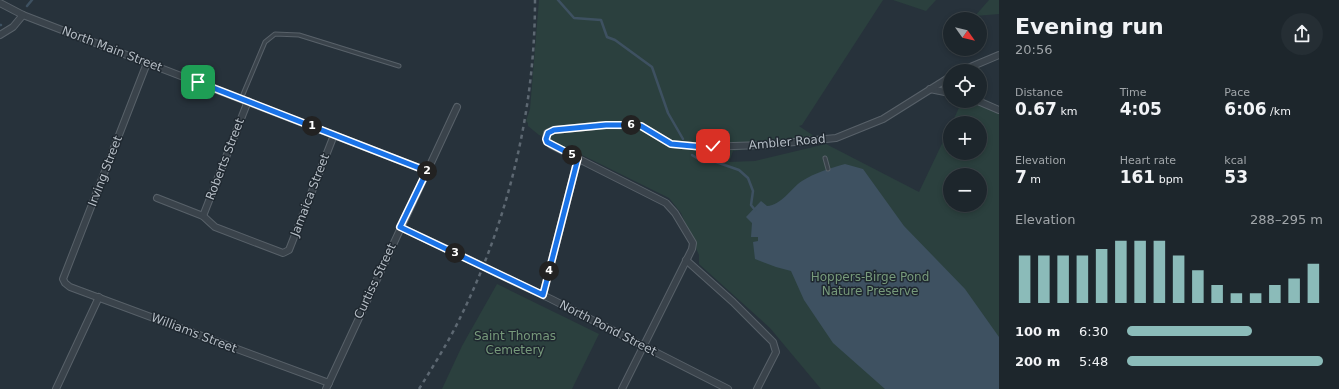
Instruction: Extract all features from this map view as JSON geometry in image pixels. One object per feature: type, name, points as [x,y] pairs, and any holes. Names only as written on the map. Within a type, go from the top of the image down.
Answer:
[{"type":"street","name":"North Main Street","points":[[0,3],[23,15],[427,171]]},
{"type":"street","points":[[0,35],[13,27],[23,15]]},
{"type":"street","points":[[978,64],[999,55]]},
{"type":"street","name":"Irving Street","points":[[63,278],[147,63]]},
{"type":"street","name":"Ambler Road","points":[[578,158],[546,141],[548,133],[554,130],[606,125],[641,126],[671,144],[703,147],[764,145],[836,138],[883,119],[943,81]]},
{"type":"street","points":[[930,89],[943,92]]},
{"type":"street","name":"Roberts Street","points":[[203,216],[248,101]]},
{"type":"street","points":[[987,105],[999,110]]},
{"type":"street","name":"Curtiss Street","points":[[327,386],[456,108]]},
{"type":"street","name":"Jamaica Street","points":[[203,216],[215,227],[283,253],[289,250],[334,135]]},
{"type":"street","points":[[543,295],[578,158],[666,202],[693,243],[692,249],[622,389]]},
{"type":"street","points":[[157,198],[203,216]]},
{"type":"street","name":"North Pond Street","points":[[400,227],[543,295],[728,389]]},
{"type":"street","points":[[686,260],[733,302],[773,342],[776,352],[757,389]]},
{"type":"street","name":"Williams Street","points":[[63,278],[65,283],[70,287],[327,386]]},
{"type":"street","points":[[56,389],[99,297]]},
{"type":"lane","points":[[241,99],[266,42],[275,34],[299,35],[399,66]]},
{"type":"lane","points":[[825,158],[828,169]]},
{"type":"green space","name":"Hoppers-Birge Pond Nature Preserve","points":[[539,0],[883,0],[802,125],[799,126],[817,138],[733,151],[729,162],[755,161],[826,144],[919,192],[943,142],[943,160],[987,160],[987,116],[955,116],[959,108],[987,108],[987,105],[999,111],[999,389],[821,389],[770,328],[699,264],[699,255],[681,213],[669,198],[580,154],[554,144],[558,143],[539,135],[528,126],[526,121],[530,109]]},
{"type":"green space","points":[[893,0],[936,0],[926,11]]},
{"type":"green space","points":[[989,0],[999,0],[999,14],[987,15],[987,12],[978,12]]},
{"type":"green space","name":"Saint Thomas Cemetery","points":[[497,284],[599,334],[572,389],[442,389],[462,346]]},
{"type":"water","points":[[845,164],[863,169],[904,226],[965,289],[999,337],[999,389],[885,389],[833,343],[804,300],[791,271],[755,259],[753,242],[758,241],[758,237],[751,237],[752,223],[746,217],[761,201],[767,206],[777,203],[807,178]]},
{"type":"waterway","points":[[27,6],[32,0]]},
{"type":"waterway","points":[[558,0],[574,18],[601,20],[607,37],[615,40],[652,67],[668,113],[683,139]]},
{"type":"waterway","points":[[692,155],[703,162],[716,162],[739,170],[748,178],[753,191],[751,205],[755,210]]},
{"type":"railway","points":[[419,389],[461,316],[478,279],[506,202],[516,162],[530,82],[534,41],[535,0]]},
{"type":"route","points":[[198,82],[427,171],[400,227],[543,295],[578,158],[547,142],[546,136],[548,133],[554,130],[606,125],[629,125],[641,126],[671,144],[703,147],[713,146]]}]
